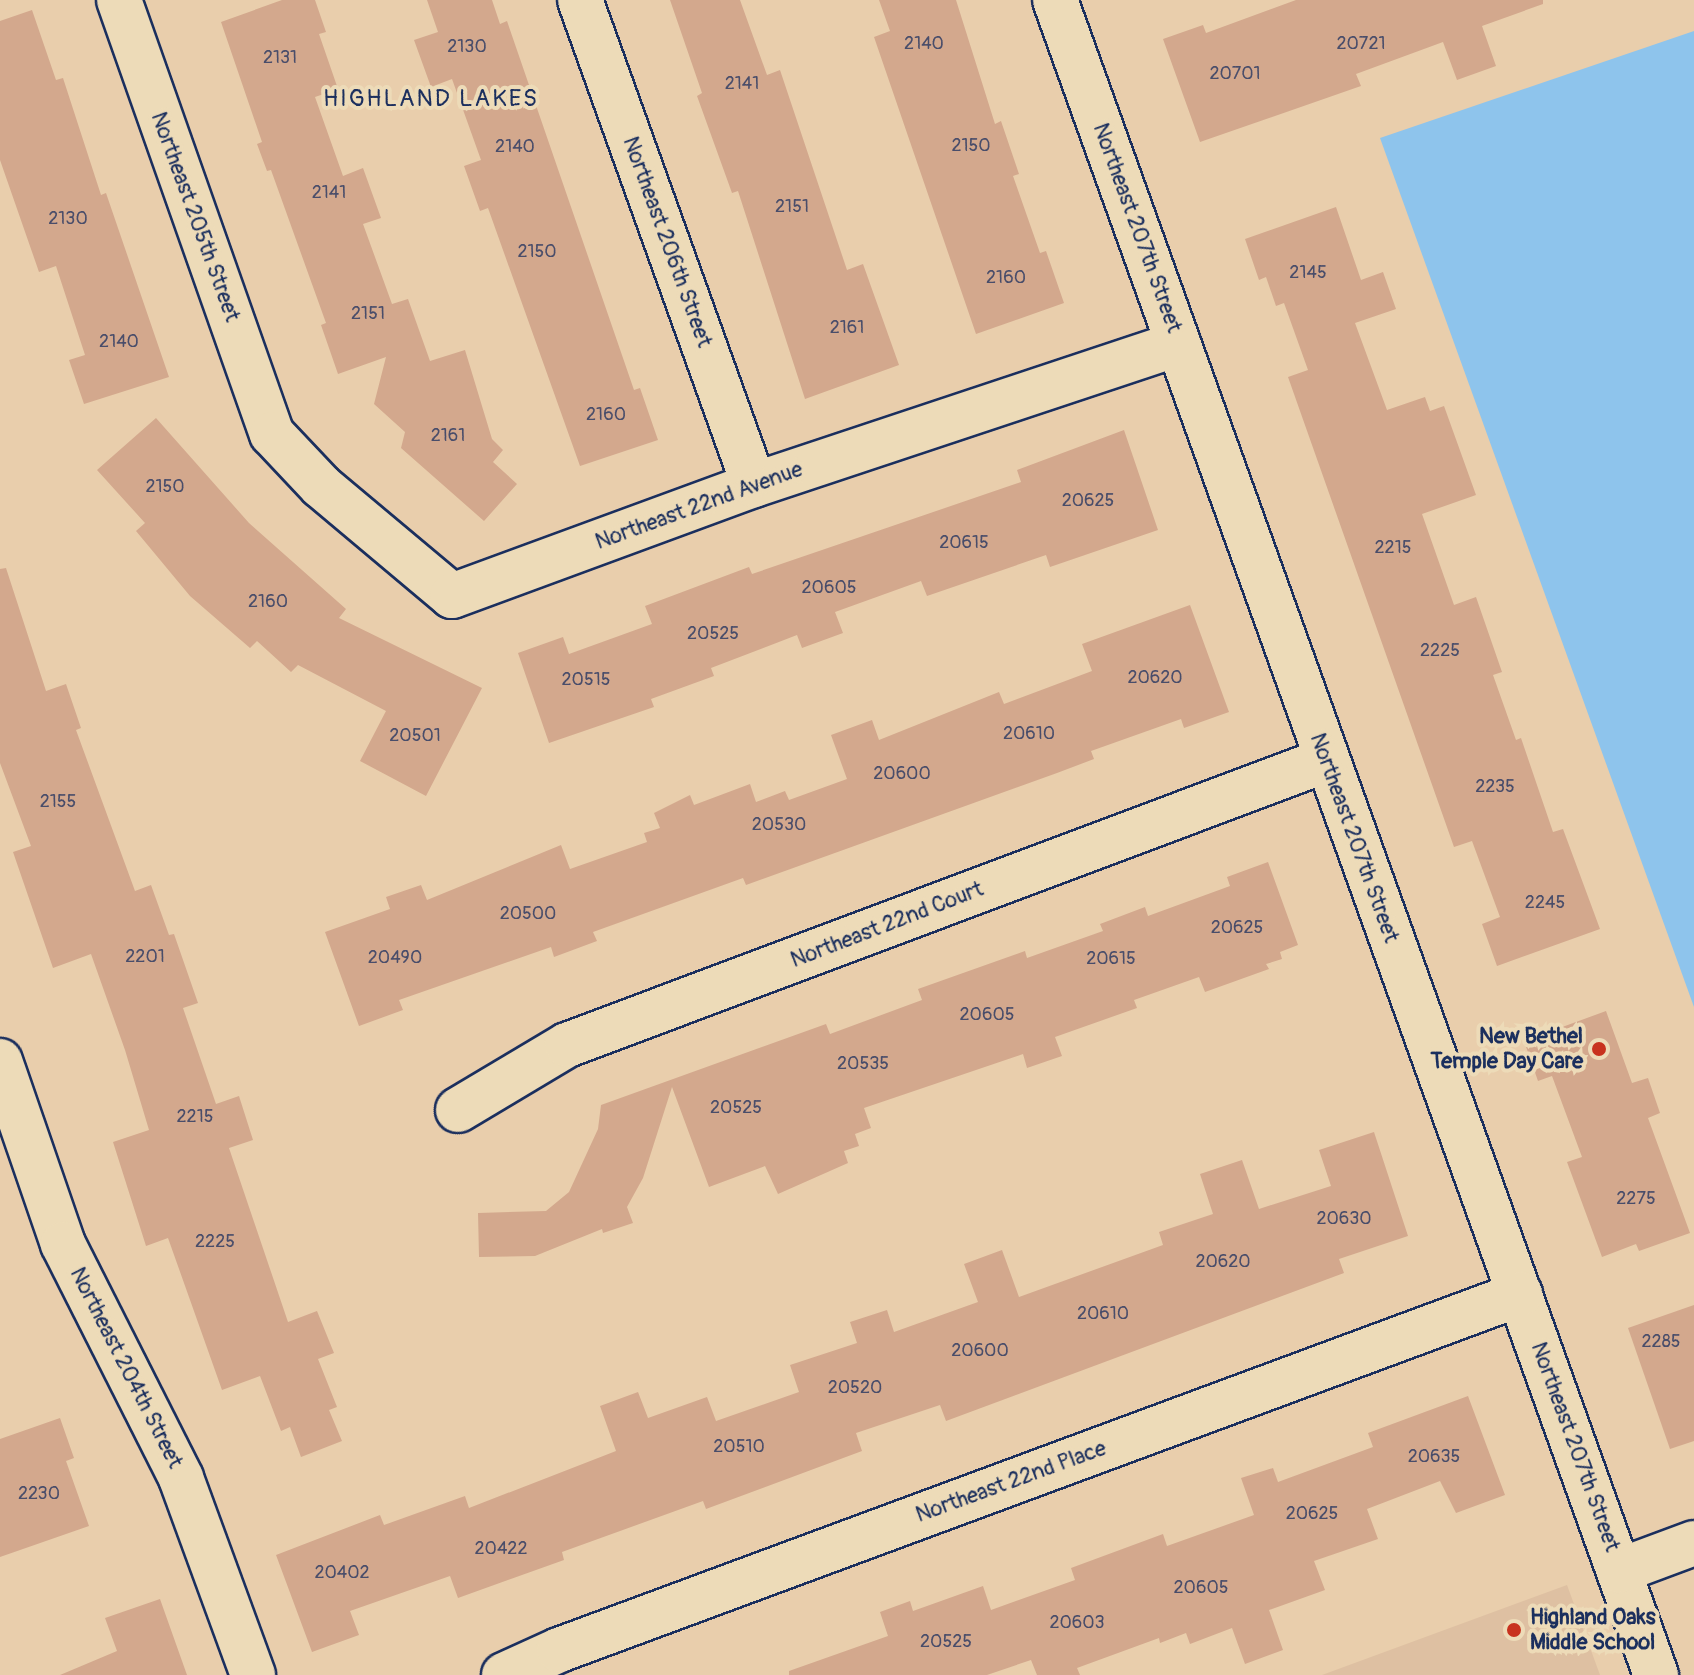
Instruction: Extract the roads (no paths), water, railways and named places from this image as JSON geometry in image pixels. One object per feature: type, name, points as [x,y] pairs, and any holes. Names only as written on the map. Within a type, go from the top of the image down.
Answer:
[{"type":"street","name":"Northeast 205th Street","points":[[119,0],[272,434]]},
{"type":"street","name":"Northeast 206th Street","points":[[580,0],[754,485]]},
{"type":"street","name":"Northeast 207th Street","points":[[1055,0],[1656,1675]]},
{"type":"street","name":"Northeast 22nd Avenue","points":[[272,434],[321,486],[452,596],[754,485],[1178,344]]},
{"type":"street","name":"Northeast 22nd Court","points":[[458,1110],[567,1045],[1326,760]]},
{"type":"street","name":"Northeast 204th Street","points":[[0,1061],[63,1244],[181,1478],[253,1675]]},
{"type":"street","name":"Northeast 22nd Place","points":[[504,1675],[573,1644],[1520,1294]]},
{"type":"street","points":[[1619,1571],[1694,1543]]},
{"type":"water","points":[[1694,31],[1694,1007],[1380,138]]},
{"type":"place","name":"New Bethel Temple Day Care","points":[[1599,1049]]},
{"type":"place","name":"Highland Oaks Middle School","points":[[1514,1630]]},
{"type":"district","name":"HIGHLAND LAKES","points":[[431,99]]}]
